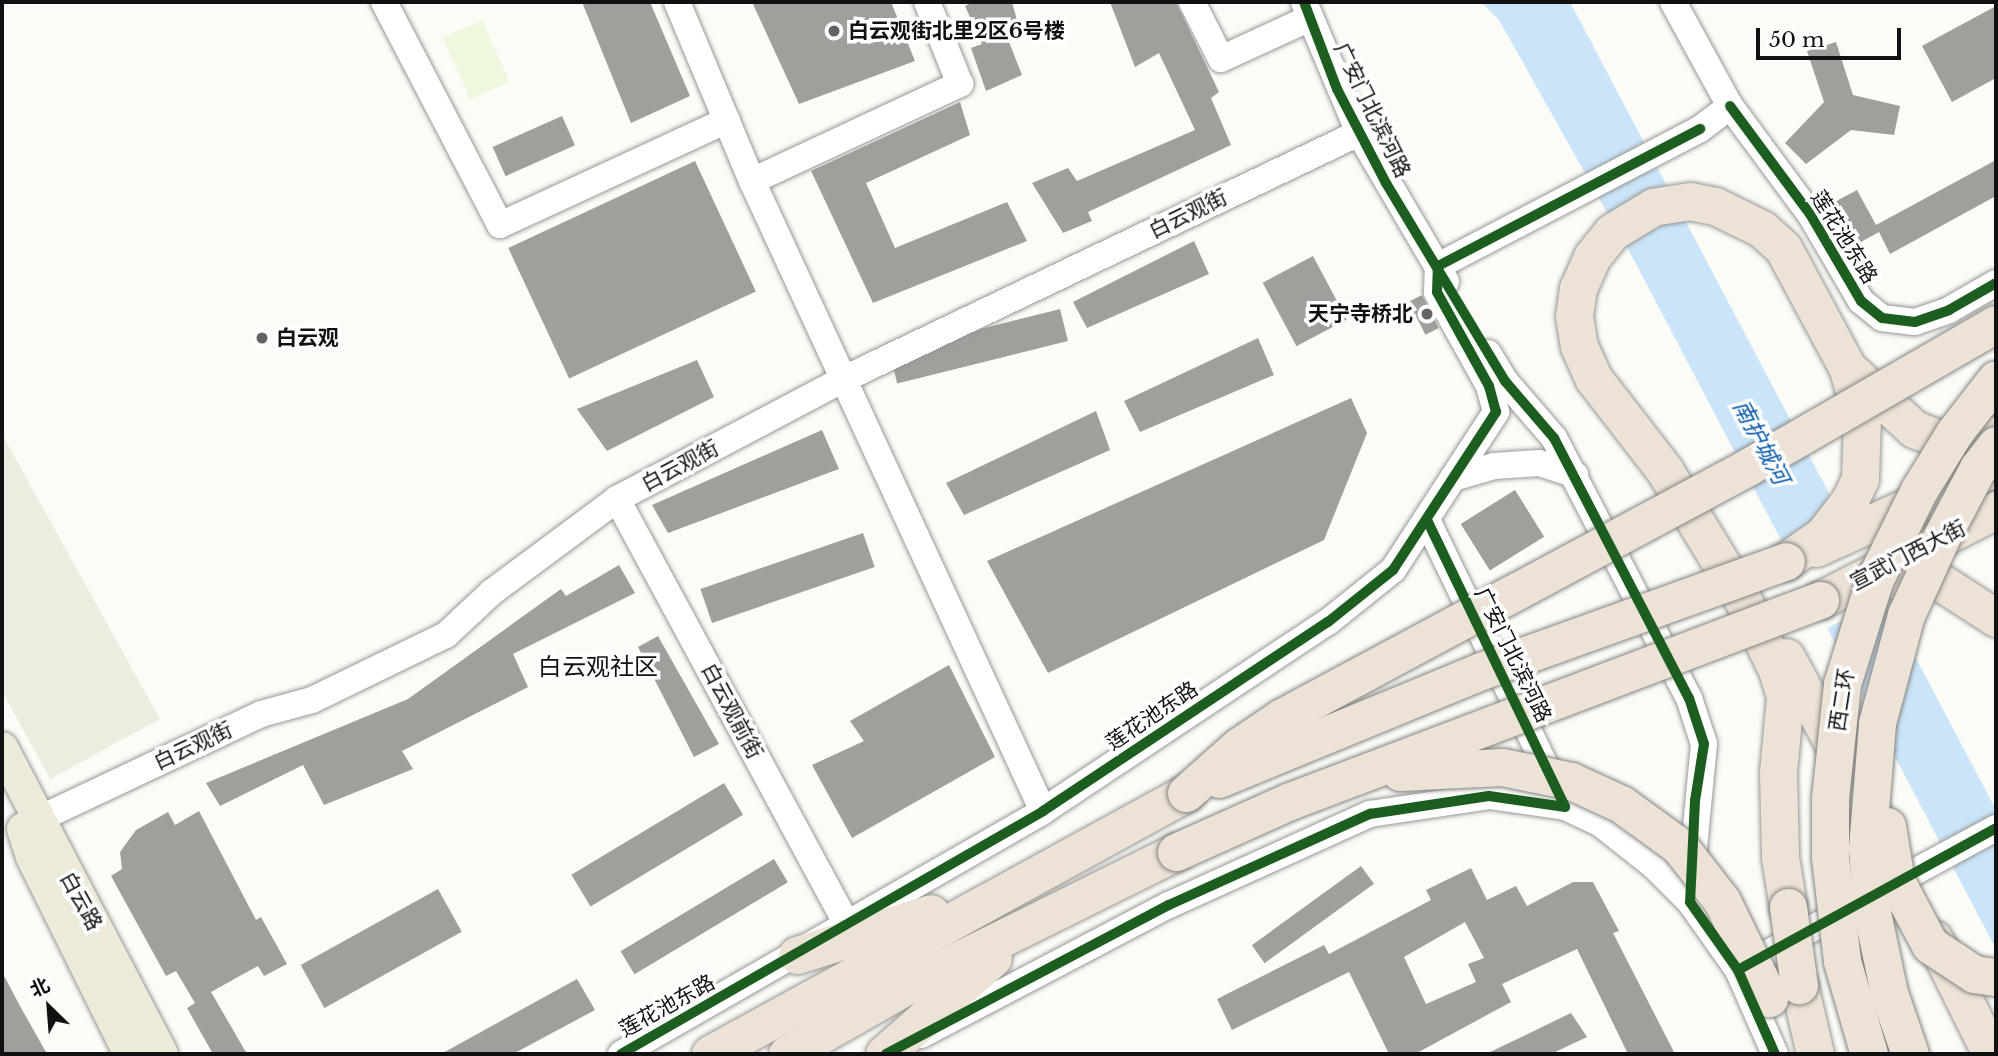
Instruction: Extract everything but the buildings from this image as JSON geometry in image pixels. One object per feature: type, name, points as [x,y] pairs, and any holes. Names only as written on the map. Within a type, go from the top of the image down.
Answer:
[{"type":"highway","points":[[1799,1054],[1784,991],[1788,907],[1780,857],[1778,785],[1785,697],[1777,670],[1743,600],[1665,471],[1594,379],[1578,346],[1574,316],[1576,297],[1592,257],[1612,232],[1653,207],[1690,201],[1740,216],[1783,248],[1848,369],[1876,414],[1955,445],[1996,435]]},
{"type":"highway","points":[[1186,793],[1239,746],[1283,717],[1748,467],[1996,324]]},
{"type":"highway","name":"西二环","points":[[1869,1054],[1842,961],[1829,858],[1830,797],[1842,684],[1874,581],[1919,490],[1954,433],[1996,379]]},
{"type":"highway","points":[[1786,561],[1823,535],[1850,500],[1860,479],[1876,414]]},
{"type":"highway","name":"西二环","points":[[1910,1054],[1889,993],[1872,912],[1867,848],[1877,723],[1906,615],[1948,525],[1996,445]]},
{"type":"highway","points":[[710,1054],[1186,793],[1481,671],[1786,561],[1996,466]]},
{"type":"highway","name":"宣武门西大街","points":[[1820,600],[1996,510]]},
{"type":"highway","points":[[787,1054],[908,985],[1176,852],[1290,801],[1820,600],[1928,574],[1996,618]]},
{"type":"highway","points":[[1743,600],[1794,667],[1907,868],[1920,911],[1991,1054]]},
{"type":"highway","points":[[1875,756],[1896,881],[1913,921],[1930,945],[1950,962],[1974,974],[1996,977]]},
{"type":"highway","points":[[1367,773],[1502,767],[1571,781],[1621,804],[1679,846],[1722,901],[1784,991],[1815,1054]]},
{"type":"highway","points":[[797,955],[1003,891]]},
{"type":"highway","points":[[885,1054],[1028,927]]},
{"type":"main road","name":"白云路","points":[[2,748],[29,823],[162,1054]]},
{"type":"main road","name":"白云路","points":[[2,791],[29,823],[32,857],[130,1054]]},
{"type":"street","points":[[384,2],[500,225],[727,120]]},
{"type":"street","points":[[677,2],[752,181],[1043,811]]},
{"type":"street","points":[[752,181],[960,84],[927,2]]},
{"type":"street","points":[[1192,2],[1221,59],[1306,10]]},
{"type":"street","name":"莲花池东路","points":[[1672,2],[1730,106],[1810,214],[1861,301],[1882,318],[1914,322],[1950,310],[1996,284]]},
{"type":"street","name":"广安门北滨河路","points":[[1306,10],[1359,133],[1438,266]]},
{"type":"street","points":[[1690,902],[1695,801],[1704,744],[1689,698],[1554,438],[1505,382],[1438,266],[1700,129],[1730,106]]},
{"type":"street","name":"白云观街","points":[[29,823],[261,714],[312,700],[446,635],[492,592],[617,499],[844,379],[1359,133]]},
{"type":"street","name":"莲花池东路","points":[[621,1054],[1043,811],[1328,622],[1393,570],[1496,412],[1489,386],[1437,292],[1438,266]]},
{"type":"street","points":[[1453,478],[1494,466],[1539,463],[1574,475]]},
{"type":"street","name":"白云观前街","points":[[617,499],[847,924]]},
{"type":"street","name":"广安门北滨河路","points":[[1427,520],[1565,807]]},
{"type":"street","points":[[885,1054],[1169,905],[1370,814],[1489,796],[1565,807],[1625,841],[1690,902],[1738,970],[1774,1054]]},
{"type":"street","points":[[1625,841],[1663,832],[1684,820],[1695,801]]},
{"type":"street","points":[[1738,970],[1907,868],[1996,828]]},
{"type":"green space","points":[[482,20],[510,82],[470,100],[443,37]]},
{"type":"shaded area","points":[[2,434],[160,719],[50,779],[2,691]]},
{"type":"water","name":"南护城河","points":[[1481,2],[1570,2],[1996,810],[1996,949],[1636,264],[1499,20]]},
{"type":"pier","points":[[1844,514],[1888,596],[1824,630],[1780,548]]},
{"type":"cycle path","points":[[1304,2],[1337,89],[1386,183],[1505,381],[1554,438],[1689,698],[1704,744],[1695,801],[1690,902],[1738,970],[1775,1054]]},
{"type":"cycle path","points":[[1730,106],[1810,214],[1861,301],[1882,318],[1915,322],[1949,310],[1996,283]]},
{"type":"cycle path","points":[[1438,266],[1700,129]]},
{"type":"cycle path","points":[[621,1054],[1043,811],[1328,622],[1393,570],[1496,412],[1489,386],[1437,292],[1438,266]]},
{"type":"cycle path","points":[[1427,520],[1565,807]]},
{"type":"cycle path","points":[[886,1054],[1169,905],[1370,814],[1489,796],[1565,807]]},
{"type":"cycle path","points":[[1738,970],[1996,828]]},
{"type":"place","name":"白云观街北里2区6号楼","points":[[834,31]]},
{"type":"place","name":"天宁寺桥北","points":[[1427,314]]},
{"type":"place","name":"白云观","points":[[262,338]]},
{"type":"district","name":"白云观社区","points":[[598,667]]}]
